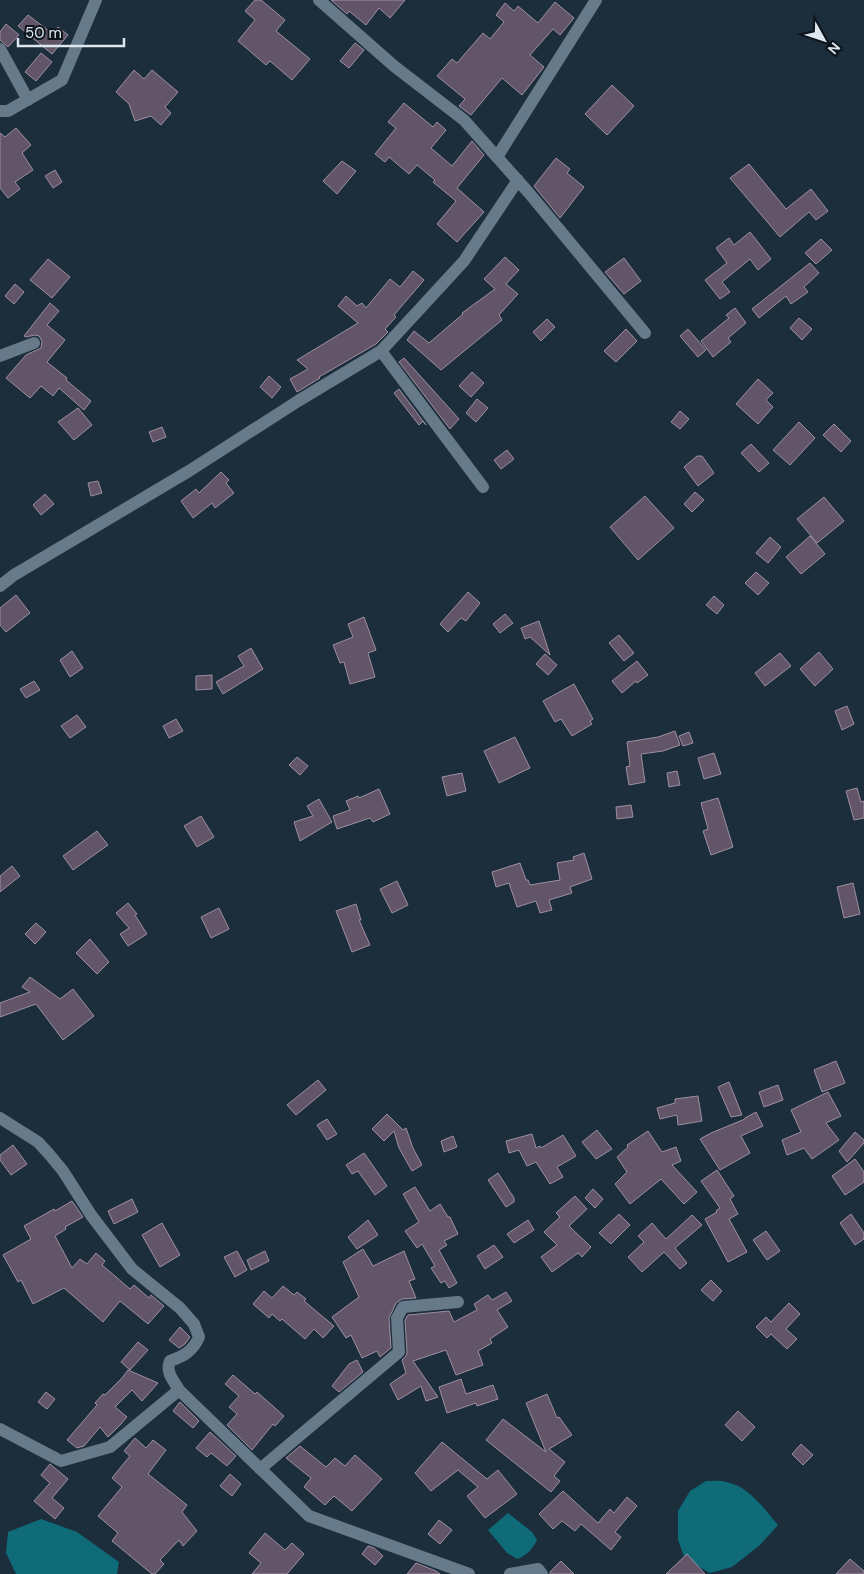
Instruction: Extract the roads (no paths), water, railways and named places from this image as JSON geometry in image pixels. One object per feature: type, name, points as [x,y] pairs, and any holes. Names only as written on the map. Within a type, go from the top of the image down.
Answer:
[{"type":"street","points":[[0,111],[8,111],[62,80],[96,0]]},
{"type":"street","points":[[319,0],[394,66],[464,120],[518,180],[645,333]]},
{"type":"street","points":[[497,157],[596,0]]},
{"type":"street","points":[[0,49],[28,100]]},
{"type":"street","points":[[0,586],[14,575],[189,471],[298,401],[381,351],[464,261],[518,180]]},
{"type":"street","points":[[0,356],[34,343]]},
{"type":"street","points":[[381,351],[483,487]]},
{"type":"street","points":[[0,1118],[38,1142],[63,1171],[92,1215],[132,1269],[180,1308],[194,1324],[199,1337],[196,1345],[183,1356],[170,1361],[167,1369],[179,1390],[260,1469],[309,1516],[470,1574]]},
{"type":"street","points":[[260,1469],[399,1352],[397,1318],[404,1308],[458,1302]]},
{"type":"street","points":[[0,1429],[61,1462],[110,1447],[179,1390]]},
{"type":"street","points":[[510,1574],[538,1569],[542,1574]]},
{"type":"water","points":[[706,1481],[724,1481],[742,1488],[761,1505],[778,1525],[760,1545],[732,1567],[710,1573],[685,1559],[678,1540],[678,1511],[690,1491]]},
{"type":"water","points":[[508,1513],[532,1532],[537,1540],[529,1552],[517,1559],[507,1553],[488,1530]]},
{"type":"water","points":[[41,1519],[77,1532],[119,1562],[117,1574],[16,1574],[6,1553],[8,1532]]}]
